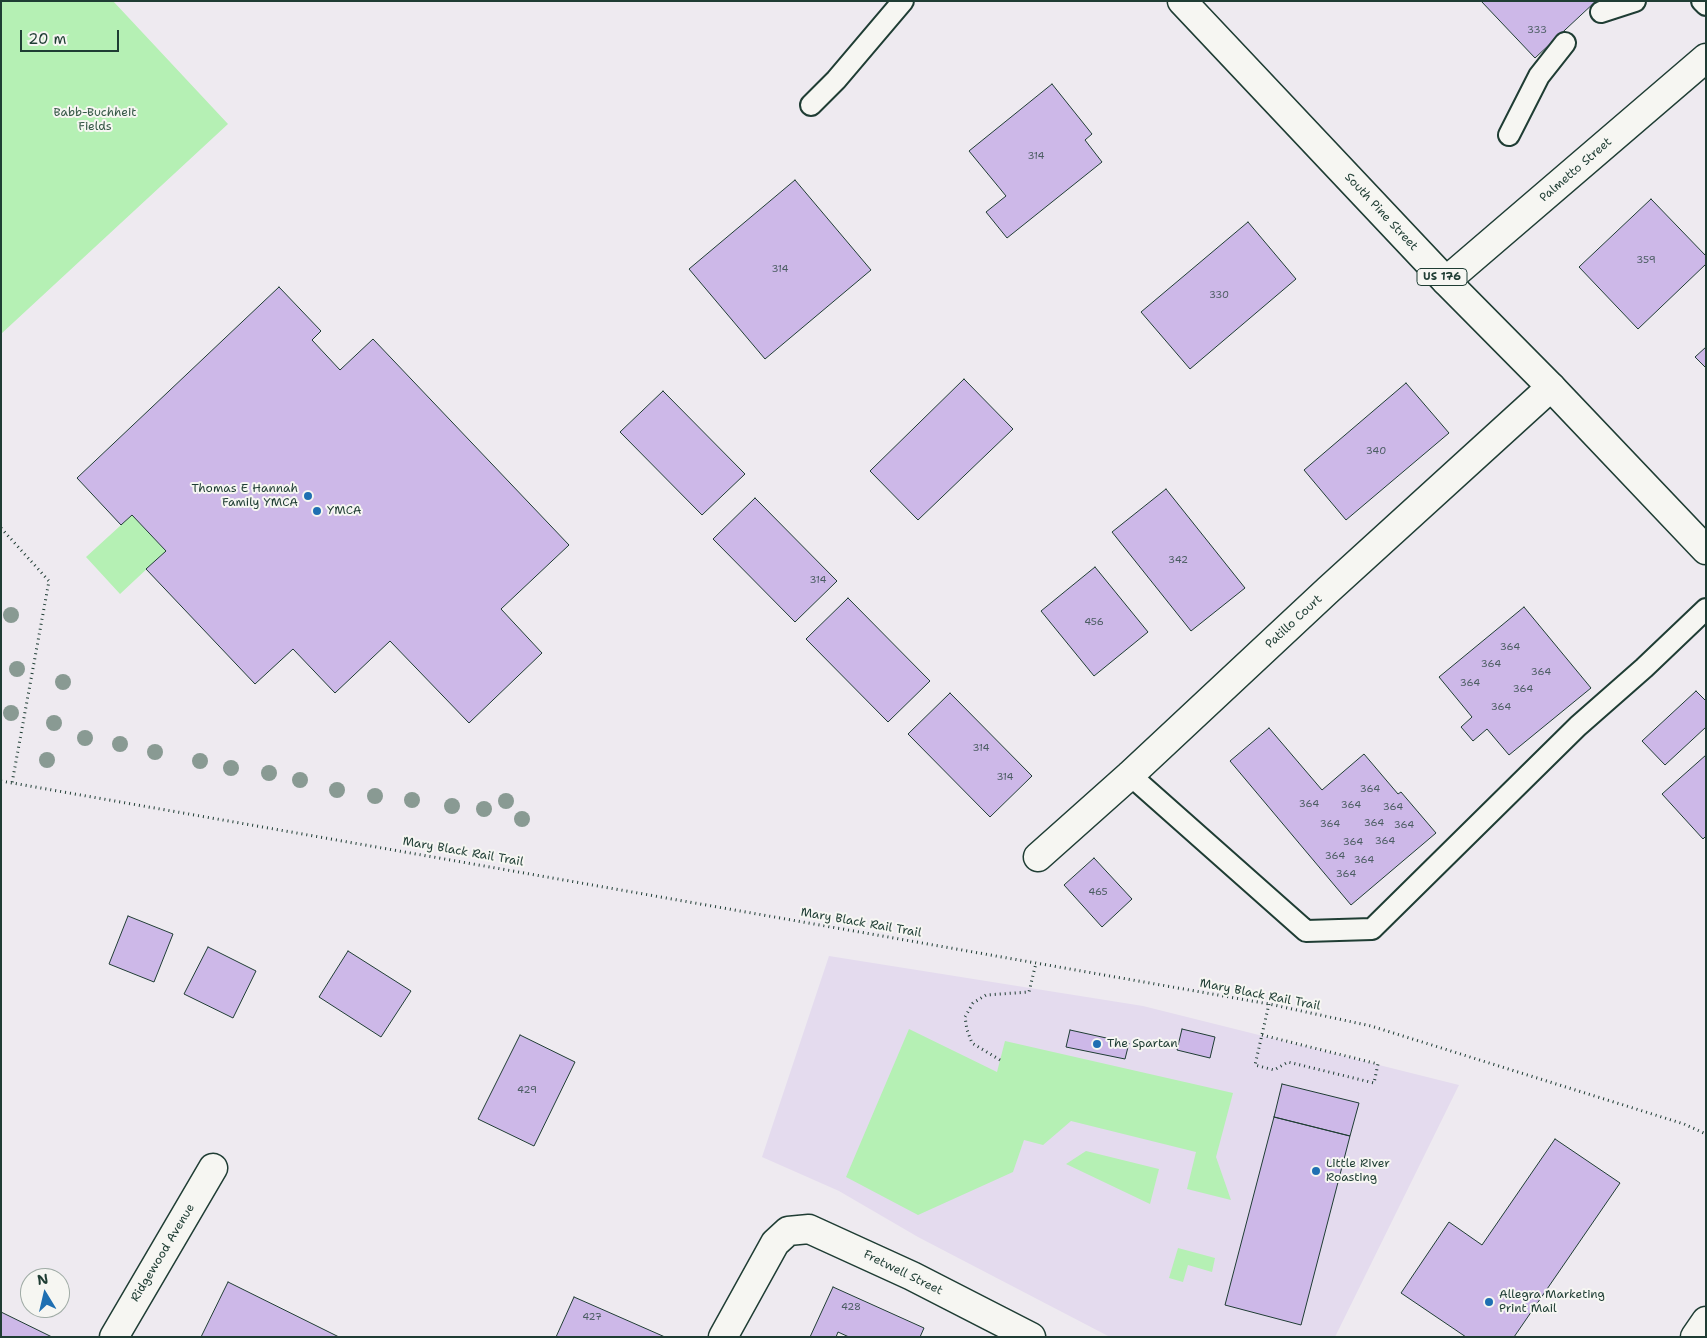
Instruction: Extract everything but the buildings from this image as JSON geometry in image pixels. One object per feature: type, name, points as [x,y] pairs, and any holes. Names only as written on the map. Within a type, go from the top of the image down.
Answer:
[{"type":"main road","name":"South Pine Street","points":[[1182,1],[1446,281],[1551,387],[1706,550]]},
{"type":"main road","name":"Palmetto Street","points":[[1446,281],[1706,58]]},
{"type":"main road","name":"Patillo Court","points":[[1038,857],[1130,775],[1328,590],[1551,387]]},
{"type":"main road","name":"Ridgewood Avenue","points":[[114,1337],[213,1168]]},
{"type":"main road","name":"Fretwell Street","points":[[723,1337],[775,1243],[788,1231],[809,1229],[912,1276],[1031,1337]]},
{"type":"main road","points":[[1695,1337],[1706,1321]]},
{"type":"lane","points":[[811,105],[836,80],[903,1]]},
{"type":"lane","points":[[1601,12],[1635,1]]},
{"type":"lane","points":[[1702,1],[1706,5]]},
{"type":"lane","points":[[1509,135],[1539,76],[1565,43]]},
{"type":"lane","points":[[1130,775],[1306,930],[1372,929],[1578,726],[1644,668],[1706,609]]},
{"type":"path","points":[[1,528],[49,582],[12,783]]},
{"type":"path","name":"Mary Black Rail Trail","points":[[1,781],[1269,1004],[1370,1026],[1684,1124],[1706,1134]]},
{"type":"path","points":[[1000,1060],[972,1043],[965,1017],[974,1003],[986,995],[1029,992],[1036,963]]},
{"type":"path","points":[[1262,1035],[1378,1064],[1374,1083],[1288,1062],[1274,1070],[1255,1065],[1269,1004]]},
{"type":"shaded area","points":[[829,956],[1143,1006],[1459,1085],[1335,1337],[1110,1337],[918,1237],[839,1191],[762,1157]]},
{"type":"green space","name":"Babb-Buchheit Fields","points":[[1,1],[113,1],[228,124],[1,334]]},
{"type":"green space","points":[[132,515],[166,551],[120,594],[86,557]]},
{"type":"green space","points":[[909,1029],[997,1072],[1005,1041],[1233,1093],[1216,1157],[1231,1200],[1187,1189],[1196,1152],[1071,1121],[1043,1145],[1024,1140],[1013,1172],[918,1215],[846,1177]]},
{"type":"green space","points":[[1086,1151],[1159,1169],[1150,1204],[1066,1164]]},
{"type":"green space","points":[[1178,1248],[1215,1258],[1212,1272],[1188,1265],[1183,1282],[1169,1278]]},
{"type":"place","name":"Thomas E Hannah Family YMCA","points":[[308,496]]},
{"type":"place","name":"YMCA","points":[[317,511]]},
{"type":"place","name":"The Spartan","points":[[1097,1044]]},
{"type":"place","name":"Little River Roasting","points":[[1316,1171]]},
{"type":"place","name":"Allegra Marketing Print Mail","points":[[1489,1302]]}]
